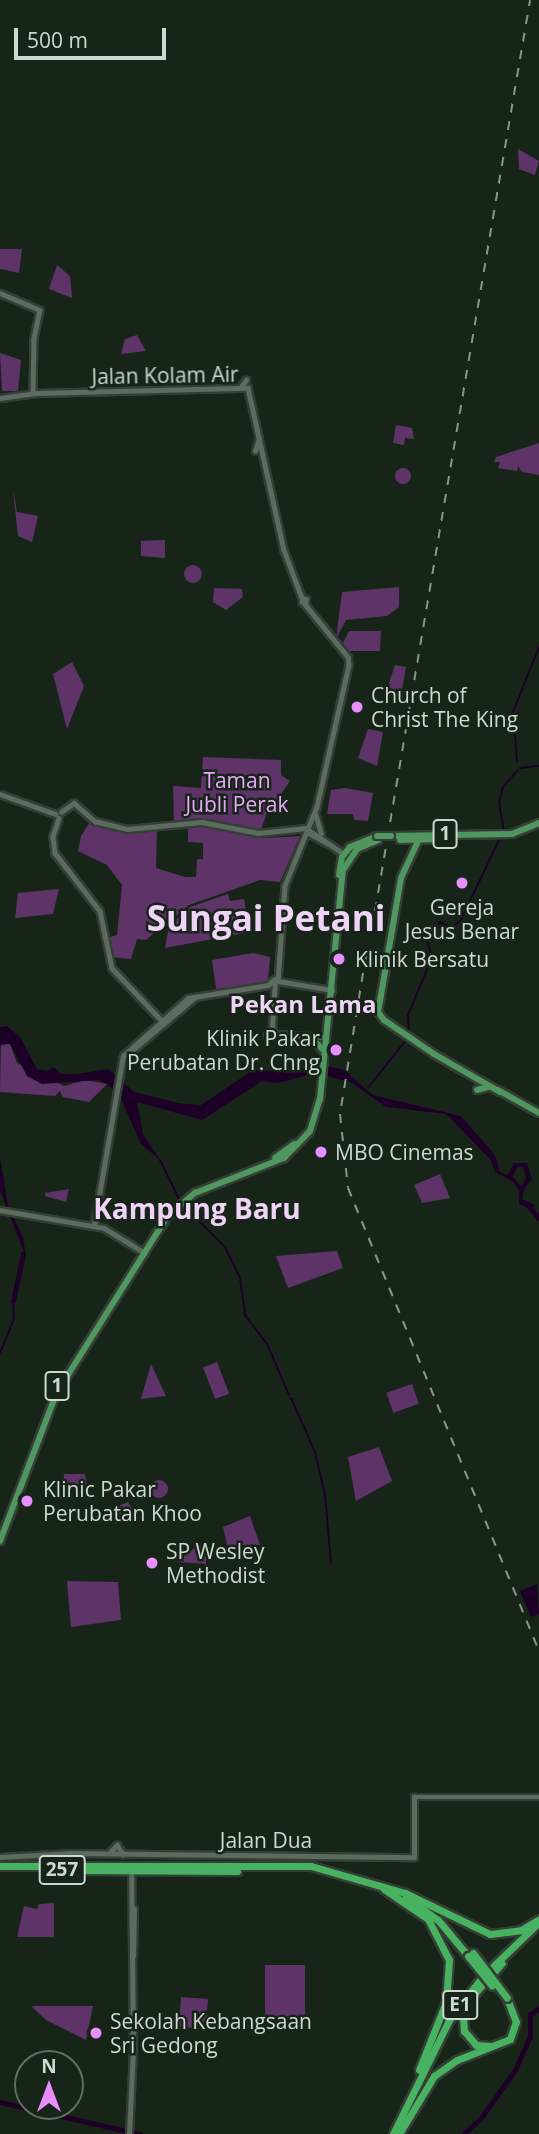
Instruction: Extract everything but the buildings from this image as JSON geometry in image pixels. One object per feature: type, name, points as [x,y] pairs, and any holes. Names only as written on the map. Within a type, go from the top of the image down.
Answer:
[{"type":"highway","name":"257","points":[[0,1868],[100,1865],[190,1869]]},
{"type":"highway","points":[[100,1865],[133,1871],[164,1866]]},
{"type":"highway","points":[[211,1869],[311,1866],[396,1889],[490,1934],[521,1930],[539,1923]]},
{"type":"highway","name":"257","points":[[0,1868],[133,1871],[211,1869]]},
{"type":"highway","points":[[211,1869],[314,1870],[384,1888],[430,1913],[471,1954]]},
{"type":"highway","points":[[384,1888],[428,1919],[445,1947],[450,1971],[446,2002],[406,2106]]},
{"type":"highway","points":[[396,1889],[430,1910],[471,1954],[505,1999],[516,2022],[510,2039],[457,2060],[434,2076],[396,2134]]},
{"type":"highway","name":"E1","points":[[396,2134],[406,2106],[449,2020],[483,1976],[539,1923]]},
{"type":"highway","name":"E1","points":[[396,2134],[451,2024],[471,1997],[539,1923]]},
{"type":"highway","points":[[471,1997],[463,2027],[472,2042],[483,2046],[500,2043],[508,2034],[511,2019],[505,1999]]},
{"type":"main road","points":[[0,293],[40,310],[34,335],[33,389]]},
{"type":"main road","points":[[238,388],[246,380]]},
{"type":"main road","points":[[167,390],[174,383]]},
{"type":"main road","name":"Jalan Kolam Air","points":[[0,398],[33,389],[43,393],[238,388],[246,391],[253,409],[284,550],[310,611],[349,662],[317,798]]},
{"type":"main road","points":[[255,451],[259,437]]},
{"type":"main road","points":[[0,794],[60,815]]},
{"type":"main road","points":[[317,798],[316,825],[341,854],[341,873]]},
{"type":"main road","points":[[307,830],[317,798]]},
{"type":"main road","points":[[81,812],[73,802],[60,815],[52,839],[55,853],[100,911],[112,969],[161,1023]]},
{"type":"main road","points":[[275,1034],[272,1027],[285,886],[317,807]]},
{"type":"main road","points":[[69,808],[99,823],[127,829],[206,822],[253,833],[307,830],[322,835]]},
{"type":"main road","name":"1","points":[[391,837],[419,842],[500,836],[539,825]]},
{"type":"main road","points":[[289,830],[307,830],[341,854]]},
{"type":"main road","points":[[297,830],[301,842]]},
{"type":"main road","points":[[391,837],[419,842],[440,834]]},
{"type":"main road","name":"1","points":[[341,854],[350,847],[377,838],[440,834],[500,836]]},
{"type":"main road","name":"1","points":[[180,1201],[293,1151],[313,1125],[328,1022],[341,873],[349,858],[364,844],[377,838]]},
{"type":"main road","points":[[419,842],[403,863],[382,1010],[388,1023],[412,1040],[469,1076],[500,1091]]},
{"type":"main road","points":[[341,854],[364,844]]},
{"type":"main road","points":[[94,1225],[117,1072],[126,1053],[188,998],[278,983],[330,990]]},
{"type":"main road","points":[[268,985],[275,992]]},
{"type":"main road","name":"1","points":[[323,1060],[323,1037],[330,990]]},
{"type":"main road","points":[[161,1023],[207,994]]},
{"type":"main road","points":[[272,1027],[267,1034],[323,1037],[328,1022]]},
{"type":"main road","points":[[311,1037],[322,1049]]},
{"type":"main road","points":[[452,1065],[539,1113]]},
{"type":"main road","points":[[469,1076],[475,1089],[490,1088]]},
{"type":"main road","name":"1","points":[[0,1533],[50,1399],[143,1253],[180,1201],[195,1188],[267,1162],[292,1146],[313,1117],[321,1084]]},
{"type":"main road","points":[[195,1188],[210,1186],[223,1177]]},
{"type":"main road","points":[[5,1211],[94,1225],[143,1253]]},
{"type":"main road","name":"1","points":[[0,1541],[52,1402],[101,1318]]},
{"type":"main road","name":"Jalan Dua","points":[[111,1854],[414,1857],[414,1797],[539,1797]]},
{"type":"main road","points":[[0,1857],[111,1854],[117,1845],[124,1855]]},
{"type":"main road","points":[[132,1957],[133,1871]]},
{"type":"main road","points":[[128,2132],[132,2044],[133,1871]]},
{"type":"main road","points":[[131,1894],[127,1901],[131,1907]]},
{"type":"green space","points":[[518,149],[539,161],[535,175],[519,169]]},
{"type":"green space","points":[[0,249],[22,249],[19,273],[0,269]]},
{"type":"green space","points":[[57,265],[70,276],[72,298],[49,289]]},
{"type":"green space","points":[[137,335],[146,351],[121,354],[125,339]]},
{"type":"green space","points":[[0,353],[21,360],[18,391],[2,391]]},
{"type":"green space","points":[[396,425],[412,428],[414,439],[405,438],[404,445],[393,443]]},
{"type":"green space","points":[[539,443],[539,475],[522,472],[518,466],[517,471],[498,468],[500,462],[494,462],[496,457]]},
{"type":"green space","points":[[400,468],[406,468],[411,476],[409,482],[400,484],[395,479],[395,473]]},
{"type":"green space","points":[[13,489],[17,512],[38,516],[32,542],[18,536]]},
{"type":"green space","points":[[165,540],[165,558],[141,556],[141,541]]},
{"type":"green space","points":[[193,565],[199,568],[202,574],[199,580],[193,583],[187,580],[184,574],[187,568]]},
{"type":"green space","points":[[399,587],[399,607],[387,616],[346,620],[336,639],[342,592]]},
{"type":"green space","points":[[214,588],[242,589],[243,597],[226,610],[213,602]]},
{"type":"green space","points":[[349,631],[381,631],[380,651],[347,651],[343,643]]},
{"type":"green space","points":[[72,662],[84,686],[67,729],[53,674]]},
{"type":"green space","points":[[395,665],[406,667],[402,690],[387,689]]},
{"type":"green space","points":[[368,729],[383,732],[377,766],[358,758]]},
{"type":"green space","name":"Taman Jubli Perak","points":[[203,757],[281,760],[281,775],[290,781],[277,800],[272,799],[260,832],[205,820],[174,821],[173,786],[201,788]]},
{"type":"green space","points":[[345,788],[373,793],[368,821],[354,820],[353,814],[327,814],[331,790]]},
{"type":"green space","points":[[90,822],[117,832],[157,830],[156,868],[185,877],[196,877],[197,859],[203,859],[203,843],[188,842],[188,828],[209,826],[266,838],[300,836],[280,882],[260,880],[189,905],[146,940],[137,939],[131,959],[111,957],[107,938],[117,935],[122,885],[107,865],[78,851],[81,836]]},
{"type":"green space","points":[[59,889],[53,914],[15,918],[18,893]]},
{"type":"green space","points":[[228,894],[230,901],[244,899],[250,932],[165,948],[169,926],[190,907]]},
{"type":"green space","points":[[253,953],[270,957],[268,982],[216,989],[212,960]]},
{"type":"green space","points":[[1,1043],[10,1044],[17,1063],[64,1086],[86,1080],[107,1084],[89,1102],[63,1097],[60,1091],[55,1096],[0,1092]]},
{"type":"green space","points":[[440,1174],[450,1198],[422,1203],[414,1185]]},
{"type":"green space","points":[[69,1189],[66,1202],[45,1196],[45,1193]]},
{"type":"green space","points":[[337,1251],[343,1268],[288,1288],[276,1256]]},
{"type":"green space","points":[[217,1362],[229,1394],[215,1399],[203,1367]]},
{"type":"green space","points":[[151,1364],[166,1396],[141,1399]]},
{"type":"green space","points":[[412,1384],[419,1404],[393,1413],[386,1393]]},
{"type":"green space","points":[[379,1447],[392,1481],[356,1501],[348,1457]]},
{"type":"green space","points":[[64,1474],[85,1474],[87,1488],[63,1490]]},
{"type":"green space","points":[[159,1480],[165,1483],[168,1489],[165,1495],[159,1498],[153,1495],[150,1489],[153,1483]]},
{"type":"green space","points":[[128,1502],[136,1514],[115,1524],[116,1507]]},
{"type":"green space","points":[[250,1516],[260,1545],[227,1545],[223,1527]]},
{"type":"green space","points":[[206,1543],[206,1564],[177,1562],[196,1547]]},
{"type":"green space","points":[[67,1581],[118,1582],[121,1620],[71,1627]]},
{"type":"green space","points":[[54,1903],[54,1937],[17,1937],[24,1906],[37,1909],[39,1904]]},
{"type":"green space","points":[[265,1965],[305,1965],[305,2028],[265,2028]]},
{"type":"green space","points":[[181,1997],[208,1999],[206,2029],[179,2027]]},
{"type":"green space","points":[[31,2006],[93,2006],[86,2040],[46,2020]]},
{"type":"shaded area","points":[[7,1026],[20,1037],[37,1069],[47,1071],[54,1067],[61,1074],[76,1074],[109,1069],[134,1092],[178,1103],[201,1105],[253,1070],[294,1073],[314,1063],[344,1070],[373,1095],[461,1116],[495,1155],[500,1172],[514,1178],[524,1190],[522,1199],[535,1205],[530,1209],[519,1204],[519,1190],[513,1182],[495,1172],[490,1159],[446,1114],[386,1107],[352,1083],[316,1073],[278,1083],[262,1081],[202,1120],[137,1102],[143,1134],[161,1161],[141,1144],[119,1095],[107,1084],[99,1080],[42,1084],[27,1076],[10,1044],[0,1045],[0,1027]]},
{"type":"shaded area","points":[[0,1157],[8,1206],[23,1237],[26,1257],[0,1191]]},
{"type":"shaded area","points":[[537,1584],[539,1614],[531,1617],[520,1591]]},
{"type":"waterway","points":[[517,761],[513,712],[539,647]]},
{"type":"waterway","points":[[520,768],[539,766]]},
{"type":"waterway","points":[[504,833],[499,803],[503,787],[518,770]]},
{"type":"waterway","points":[[409,1035],[408,1015],[432,957],[425,933],[435,931],[440,922],[452,927],[461,920],[500,838]]},
{"type":"waterway","points":[[368,1088],[406,1040]]},
{"type":"waterway","points":[[160,1160],[180,1201]]},
{"type":"waterway","name":"Sungai Petani","points":[[509,1177],[515,1165],[525,1165],[529,1178],[521,1190]]},
{"type":"waterway","points":[[184,1206],[225,1247],[240,1278],[245,1315],[268,1346],[289,1395]]},
{"type":"waterway","name":"Sungai Petani","points":[[529,1206],[539,1218]]},
{"type":"waterway","points":[[13,1301],[23,1254]]},
{"type":"waterway","points":[[0,1353],[14,1318],[13,1301]]},
{"type":"waterway","points":[[291,1398],[315,1452],[325,1495],[331,1563]]},
{"type":"waterway","points":[[464,2134],[481,2118],[515,2070],[530,2037],[530,2015],[539,2008]]},
{"type":"waterway","points":[[0,2102],[140,2134]]},
{"type":"railway","points":[[375,911],[530,0]]},
{"type":"railway","points":[[366,955],[340,1114],[348,1188],[539,1651]]},
{"type":"place","name":"Church of Christ The King","points":[[357,707]]},
{"type":"place","name":"Gereja Jesus Benar","points":[[462,883]]},
{"type":"place","name":"Klinik Bersatu","points":[[339,959]]},
{"type":"place","name":"Klinik Pakar Perubatan Dr. Chng","points":[[336,1050]]},
{"type":"place","name":"MBO Cinemas","points":[[321,1152]]},
{"type":"place","name":"Klinic Pakar Perubatan Khoo","points":[[27,1501]]},
{"type":"place","name":"SP Wesley Methodist","points":[[152,1563]]},
{"type":"place","name":"Sekolah Kebangsaan Sri Gedong","points":[[96,2033]]},
{"type":"district","name":"Sungai Petani","points":[[266,918]]},
{"type":"district","name":"Pekan Lama","points":[[303,1004]]},
{"type":"district","name":"Kampung Baru","points":[[197,1208]]}]
